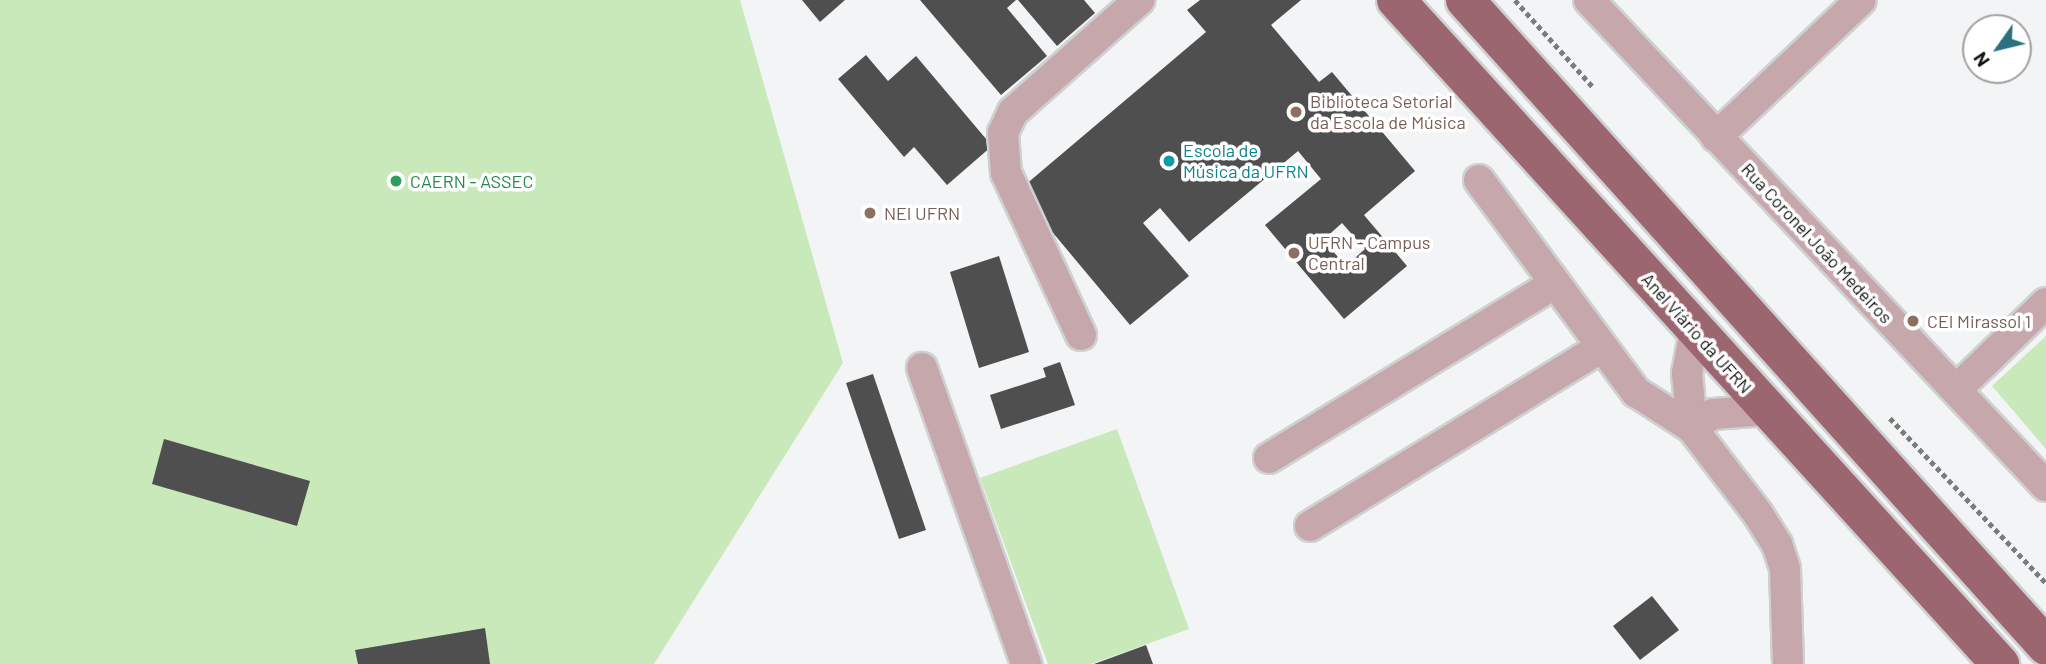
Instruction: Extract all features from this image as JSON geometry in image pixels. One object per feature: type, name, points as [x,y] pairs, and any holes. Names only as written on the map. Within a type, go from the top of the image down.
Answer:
[{"type":"main road","name":"Anel Viário da UFRN","points":[[1396,0],[2000,664]]},
{"type":"main road","points":[[1465,0],[1712,271],[2046,646]]},
{"type":"main road","points":[[1685,320],[1712,271]]},
{"type":"street","points":[[1081,335],[1006,173],[1003,133],[1013,112],[1139,0]]},
{"type":"street","name":"Rua Coronel João Medeiros","points":[[1589,0],[1716,137],[1958,388],[2046,486]]},
{"type":"street","points":[[1716,137],[1861,0]]},
{"type":"street","points":[[1479,180],[1636,392],[1692,428],[1729,472],[1777,544],[1785,569],[1788,664]]},
{"type":"street","points":[[1269,458],[1554,284]]},
{"type":"street","points":[[1958,388],[2046,303]]},
{"type":"street","points":[[1685,320],[1692,428]]},
{"type":"street","points":[[1310,526],[1602,347]]},
{"type":"street","points":[[922,368],[1026,664]]},
{"type":"street","points":[[1692,428],[1713,414],[1767,410]]},
{"type":"street","points":[[1776,664],[1788,609]]},
{"type":"path","points":[[1516,0],[1597,92]]},
{"type":"path","points":[[1889,416],[2046,583]]},
{"type":"green space","name":"CAERN - ASSEC","points":[[0,0],[740,0],[843,363],[654,664],[0,664]]},
{"type":"green space","points":[[2046,336],[2046,449],[1992,386]]},
{"type":"green space","points":[[1117,429],[1189,629],[1091,664],[1048,664],[980,478]]},
{"type":"building","points":[[802,0],[845,0],[820,22]]},
{"type":"building","points":[[920,0],[1016,0],[1007,8],[1047,56],[1001,95]]},
{"type":"building","points":[[1018,0],[1084,0],[1095,13],[1057,46]]},
{"type":"building","name":"Escola de Música da UFRN","points":[[1200,0],[1301,0],[1271,25],[1319,82],[1332,72],[1415,171],[1364,215],[1407,266],[1344,319],[1265,225],[1321,179],[1298,151],[1189,242],[1160,208],[1143,223],[1189,276],[1130,325],[1018,191],[1206,32],[1187,10]],"holes":[[[1342,223],[1365,249],[1346,266],[1323,240]]]},
{"type":"building","points":[[866,55],[888,81],[916,56],[992,146],[947,185],[914,147],[904,157],[838,79]]},
{"type":"building","points":[[999,256],[1029,352],[979,368],[950,272]]},
{"type":"building","points":[[1060,362],[1075,405],[1001,429],[990,395],[1046,377],[1043,368]]},
{"type":"building","points":[[873,374],[926,530],[899,539],[846,383]]},
{"type":"building","points":[[164,439],[310,481],[297,526],[152,484]]},
{"type":"building","points":[[1652,596],[1679,630],[1640,660],[1613,626]]},
{"type":"building","points":[[485,628],[490,664],[358,664],[355,650]]},
{"type":"building","points":[[1146,645],[1153,664],[1094,664]]},
{"type":"place","name":"Biblioteca Setorial da Escola de Música","points":[[1296,112]]},
{"type":"place","name":"Escola de Música da UFRN","points":[[1169,161]]},
{"type":"place","name":"CAERN - ASSEC","points":[[396,181]]},
{"type":"place","name":"NEI UFRN","points":[[870,213]]},
{"type":"place","name":"UFRN - Campus Central","points":[[1294,253]]},
{"type":"place","name":"CEI Mirassol 1","points":[[1913,321]]}]
